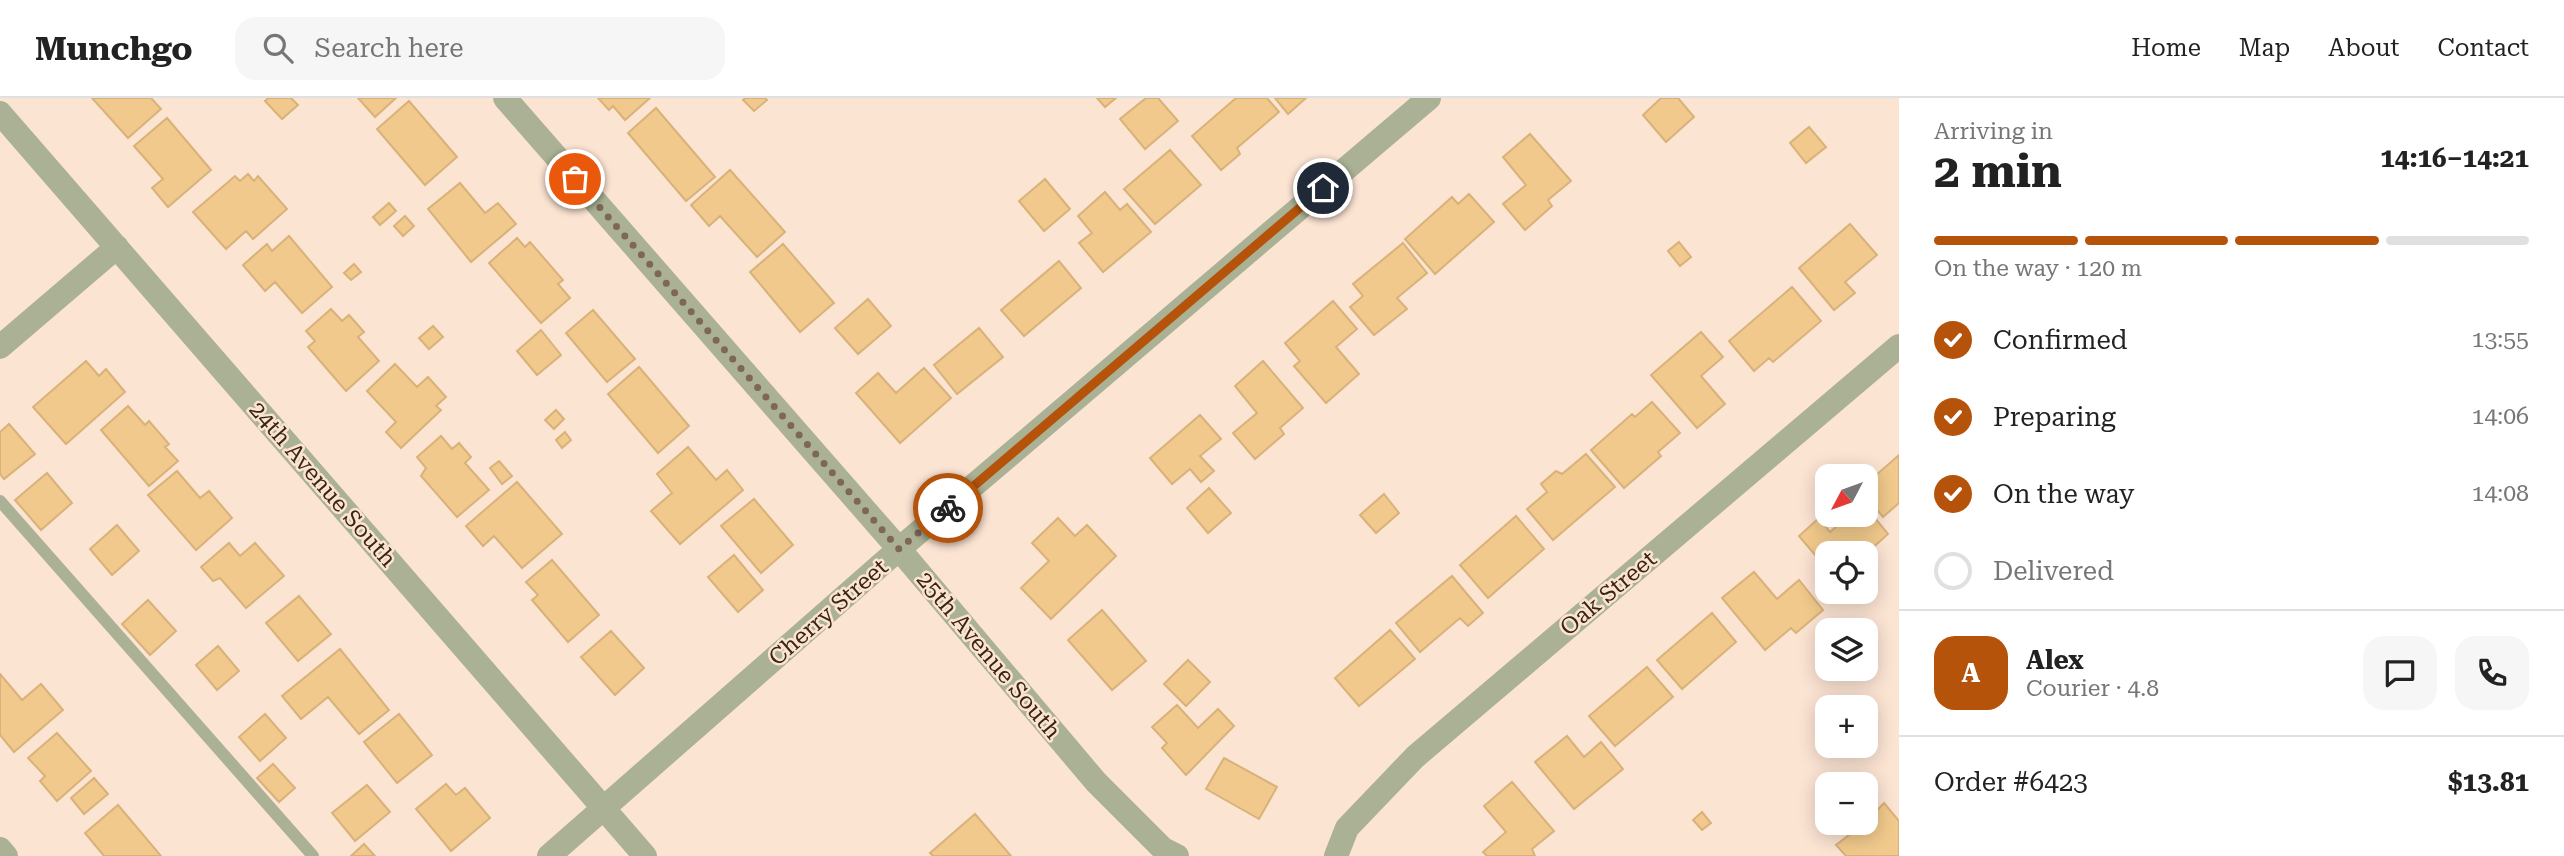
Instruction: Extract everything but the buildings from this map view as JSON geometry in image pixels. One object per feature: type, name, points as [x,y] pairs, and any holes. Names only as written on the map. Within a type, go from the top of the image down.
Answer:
[{"type":"street","name":"25th Avenue South","points":[[505,98],[899,549],[1096,782],[1163,849],[1177,856]]},
{"type":"street","name":"Cherry Street","points":[[549,856],[899,549],[1429,98]]},
{"type":"street","name":"24th Avenue South","points":[[0,113],[645,856]]},
{"type":"street","points":[[0,347],[117,247]]},
{"type":"street","name":"Oak Street","points":[[1336,856],[1347,828],[1415,757],[1899,346]]},
{"type":"street","points":[[0,849],[6,856]]},
{"type":"lane","points":[[0,500],[313,856]]},
{"type":"way so far","points":[[575,179],[899,549],[948,508]]},
{"type":"route","points":[[948,508],[1323,188]]}]
